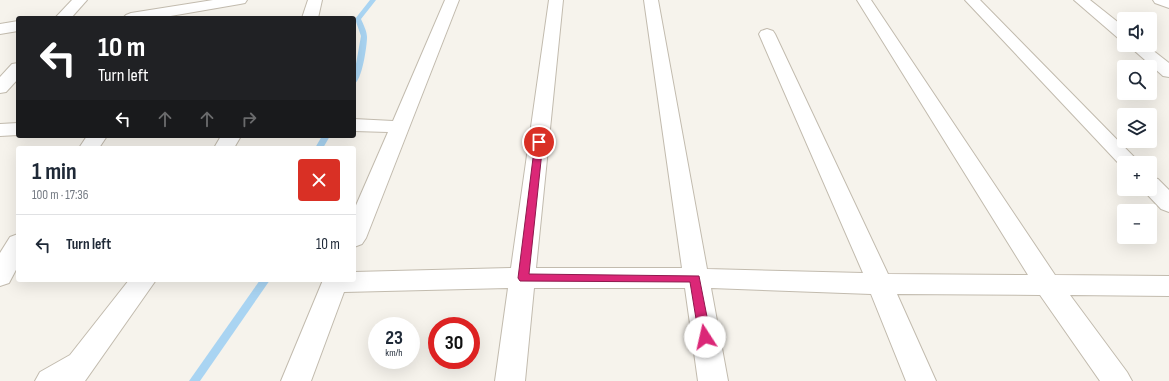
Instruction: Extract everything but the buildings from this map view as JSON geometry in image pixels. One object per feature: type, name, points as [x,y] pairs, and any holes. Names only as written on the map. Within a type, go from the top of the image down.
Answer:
[{"type":"street","points":[[65,16],[80,0]]},
{"type":"street","points":[[141,16],[240,0]]},
{"type":"street","points":[[311,16],[315,0]]},
{"type":"street","points":[[356,233],[452,0]]},
{"type":"street","points":[[510,381],[524,278],[556,0]]},
{"type":"street","points":[[651,0],[695,278],[713,381]]},
{"type":"street","points":[[864,0],[1048,286],[1117,381]]},
{"type":"street","points":[[972,0],[1123,156]]},
{"type":"street","points":[[1081,0],[1117,29]]},
{"type":"street","points":[[1160,0],[1169,4]]},
{"type":"street","points":[[0,29],[16,26]]},
{"type":"street","points":[[767,34],[880,284],[921,381]]},
{"type":"street","points":[[1145,52],[1169,72]]},
{"type":"street","points":[[0,88],[16,70]]},
{"type":"street","points":[[356,124],[400,127]]},
{"type":"street","points":[[0,130],[16,129]]},
{"type":"street","points":[[1157,191],[1169,204]]},
{"type":"street","points":[[0,276],[16,247]]},
{"type":"street","points":[[356,281],[524,278],[695,278],[880,284],[1169,286]]},
{"type":"street","points":[[50,381],[74,372],[142,282]]},
{"type":"street","points":[[296,381],[336,282]]},
{"type":"waterway","points":[[356,78],[364,36],[358,19],[373,0]]},
{"type":"waterway","points":[[320,146],[325,138]]},
{"type":"waterway","points":[[194,381],[264,282]]},
{"type":"route","points":[[539,142],[524,278],[695,278],[705,337]]}]
